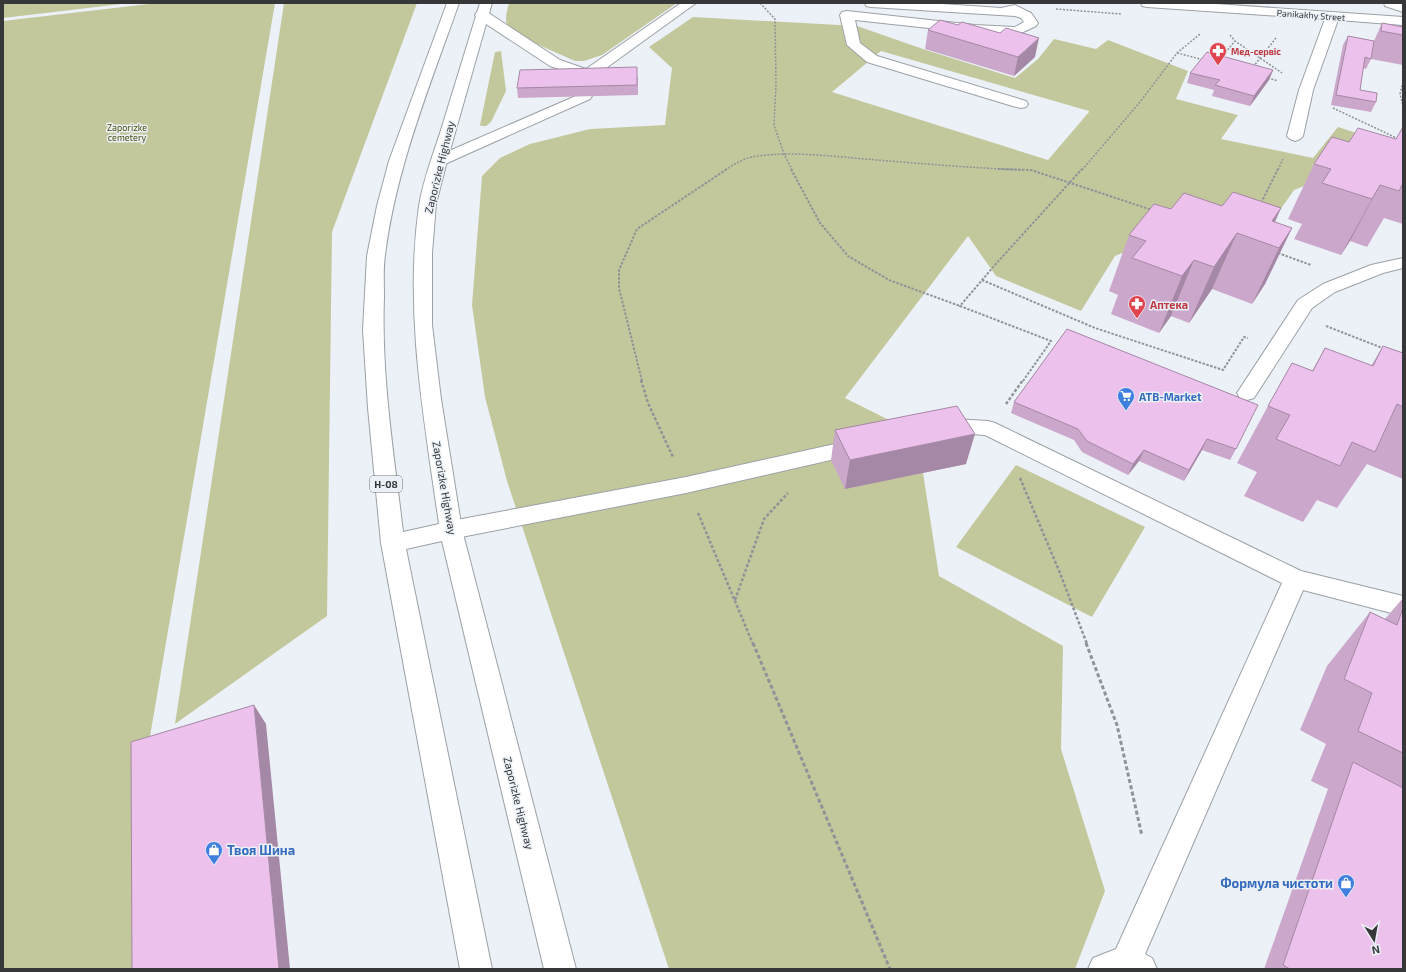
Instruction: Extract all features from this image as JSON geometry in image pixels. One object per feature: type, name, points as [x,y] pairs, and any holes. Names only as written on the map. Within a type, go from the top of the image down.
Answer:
[{"type":"main road","name":"Н-08","points":[[453,3],[397,161],[385,206],[376,256],[373,330],[378,408],[393,543],[476,969]]},
{"type":"main road","points":[[484,9],[555,63],[588,76],[690,3]]},
{"type":"main road","points":[[870,3],[1024,13],[1029,16],[1031,23],[1017,31],[975,29],[846,9],[854,45],[872,58],[1021,104]]},
{"type":"main road","name":"Panikakhy Street","points":[[1147,3],[1403,21]]},
{"type":"main road","points":[[1390,3],[1403,8]]},
{"type":"main road","points":[[1001,12],[1029,5]]},
{"type":"main road","name":"Zaporizke Highway","points":[[484,9],[439,161],[428,204],[423,253],[423,325],[431,399],[451,530],[560,969]]},
{"type":"main road","points":[[1295,136],[1306,90],[1333,16]]},
{"type":"main road","points":[[439,161],[585,96]]},
{"type":"main road","points":[[1247,393],[1305,304],[1329,288],[1377,269],[1403,263]]},
{"type":"main road","points":[[922,433],[953,426],[988,428],[1296,579],[1403,606]]},
{"type":"main road","points":[[393,543],[451,530],[686,485],[884,442]]},
{"type":"main road","points":[[1124,966],[1296,579]]},
{"type":"path","points":[[760,3],[775,19],[776,84],[774,126],[784,154],[820,223],[848,256],[889,280],[1051,341],[988,428],[1023,484],[1060,573],[1117,725],[1144,841]]},
{"type":"path","points":[[1227,31],[1234,41],[1260,57],[1335,110],[1403,141]]},
{"type":"path","points":[[960,306],[1140,102],[1177,53],[1203,32]]},
{"type":"path","points":[[1252,67],[1279,35]]},
{"type":"path","points":[[1218,63],[1234,41]]},
{"type":"path","points":[[1177,53],[1211,62]]},
{"type":"path","points":[[1263,76],[1306,90]]},
{"type":"path","points":[[1403,82],[1400,89],[1401,102],[1403,106]]},
{"type":"path","points":[[1259,206],[1295,136]]},
{"type":"path","points":[[890,969],[686,485],[648,403],[618,288],[619,270],[637,229],[663,210],[738,161],[757,156],[784,154],[829,156],[956,167],[1031,170],[1152,210]]},
{"type":"path","points":[[1278,253],[1351,279]]},
{"type":"path","points":[[982,280],[1095,328],[1223,370],[1244,337],[1275,349]]},
{"type":"path","points":[[1298,315],[1389,350]]},
{"type":"path","points":[[735,600],[764,519],[822,455]]},
{"type":"green space","points":[[3,3],[130,3],[3,18]]},
{"type":"green space","name":"Zaporizke cemetery","points":[[157,3],[275,3],[146,760],[150,969],[3,969],[3,21]]},
{"type":"green space","points":[[284,3],[417,3],[332,232],[327,616],[175,724]]},
{"type":"green space","points":[[509,3],[677,3],[602,55],[584,61],[575,61],[512,33],[506,22]]},
{"type":"green space","points":[[693,17],[857,26],[926,50],[1015,78],[1038,59],[1054,39],[1096,49],[1108,40],[1188,71],[1176,99],[1238,115],[1221,139],[1313,158],[1338,127],[1403,148],[1294,190],[1255,246],[1152,241],[1115,256],[1081,311],[996,276],[968,236],[845,398],[917,434],[939,576],[1063,646],[1061,749],[1105,891],[1075,969],[669,969],[507,481],[485,397],[472,305],[482,176],[500,158],[530,144],[590,129],[665,125],[672,68],[649,47]],"holes":[[[881,51],[1089,111],[1048,160],[832,92]]]},
{"type":"green space","points":[[501,51],[506,91],[491,122],[486,126],[481,126],[495,52]]},
{"type":"green space","points":[[1016,465],[1145,527],[1092,617],[956,547]]},
{"type":"building","points":[[940,20],[958,25],[962,22],[1000,33],[1006,28],[1039,38],[1018,57],[928,30]]},
{"type":"building","points":[[1382,23],[1403,27],[1403,35],[1381,31]]},
{"type":"building","points":[[1348,36],[1374,41],[1371,59],[1365,57],[1360,90],[1377,93],[1376,102],[1336,95]]},
{"type":"building","points":[[1207,52],[1273,70],[1254,96],[1215,85],[1220,80],[1190,73]]},
{"type":"building","points":[[637,67],[637,85],[517,88],[520,70]]},
{"type":"building","points":[[1403,127],[1403,183],[1399,191],[1380,185],[1372,199],[1322,183],[1331,169],[1314,164],[1332,137],[1349,142],[1358,128],[1396,139]]},
{"type":"building","points":[[1233,192],[1281,208],[1272,221],[1292,228],[1279,248],[1237,233],[1214,267],[1194,260],[1182,276],[1132,258],[1146,241],[1129,235],[1154,204],[1171,209],[1184,193],[1222,206]]},
{"type":"building","name":"ATB-Market","points":[[1067,329],[1258,405],[1236,449],[1207,439],[1189,470],[1144,450],[1133,464],[1087,441],[1078,429],[1014,402]]},
{"type":"building","points":[[1383,346],[1403,353],[1403,407],[1397,404],[1375,452],[1352,442],[1340,466],[1276,439],[1290,415],[1268,406],[1292,363],[1313,371],[1325,348],[1373,366]]},
{"type":"building","points":[[957,406],[975,434],[850,460],[835,430]]},
{"type":"building","points":[[1403,608],[1403,753],[1358,731],[1372,693],[1344,679],[1370,612],[1397,625]]},
{"type":"building","name":"Твоя Шина","points":[[254,705],[279,969],[132,969],[131,742]]},
{"type":"building","name":"Формула чистоти","points":[[1353,762],[1403,788],[1403,969],[1290,969],[1283,965]]},
{"type":"place","name":"Мед-сервіс","points":[[1218,66]]},
{"type":"place","name":"Аптека","points":[[1137,319]]},
{"type":"place","name":"ATB-Market","points":[[1126,411]]},
{"type":"place","name":"Твоя Шина","points":[[214,865]]},
{"type":"place","name":"Формула чистоти","points":[[1346,898]]}]
